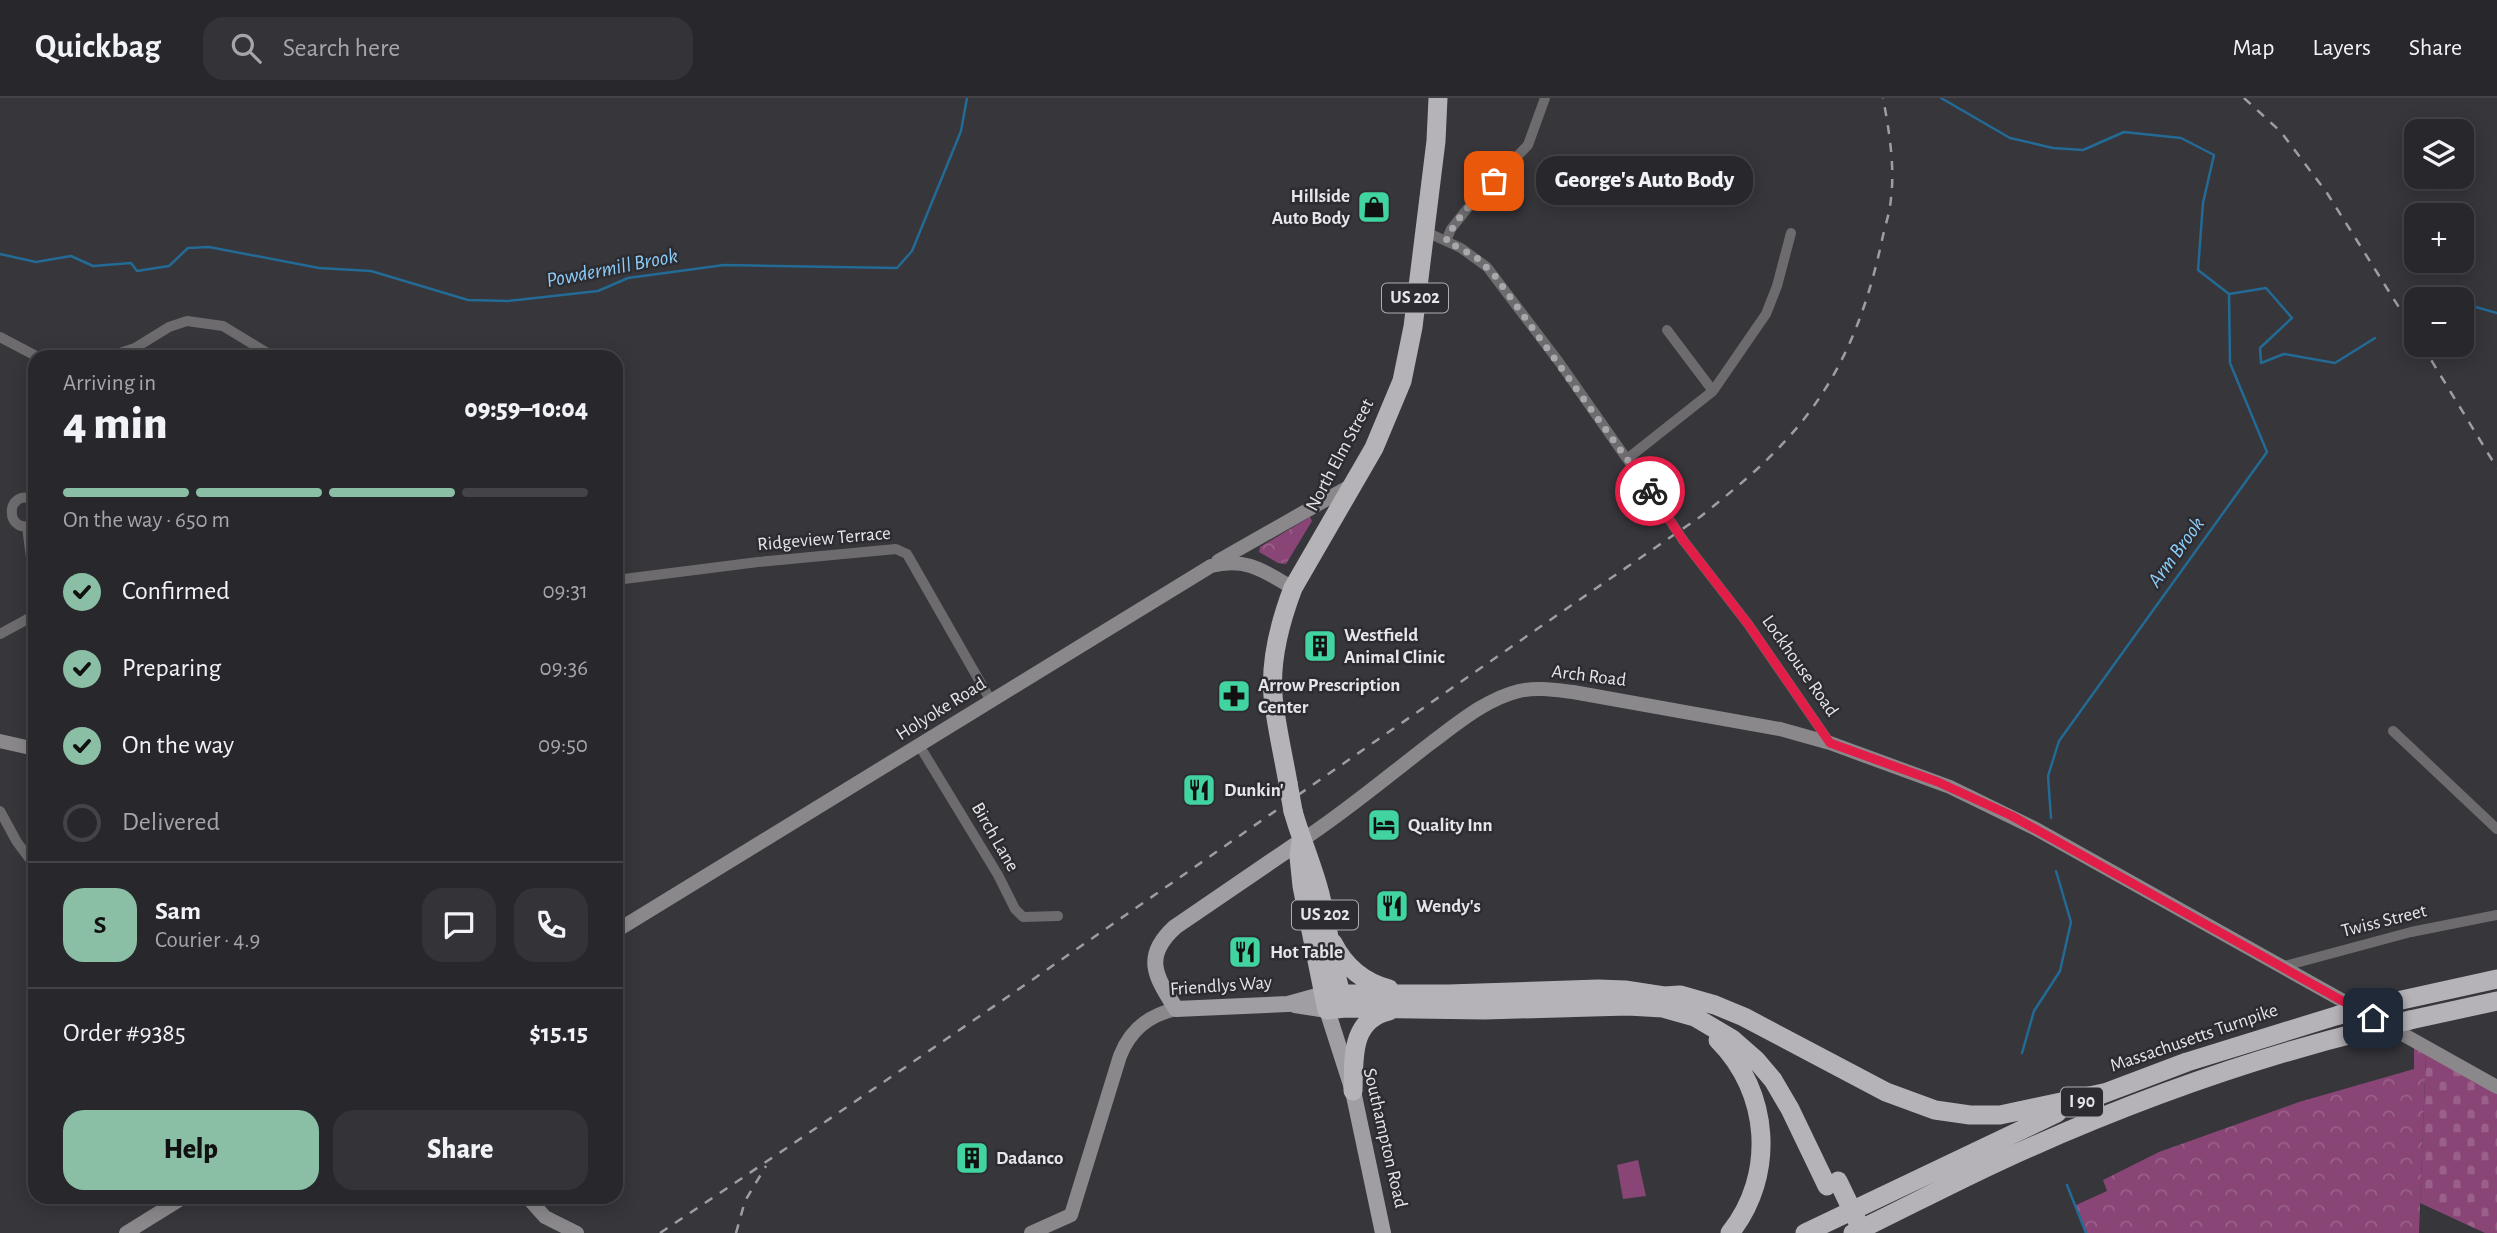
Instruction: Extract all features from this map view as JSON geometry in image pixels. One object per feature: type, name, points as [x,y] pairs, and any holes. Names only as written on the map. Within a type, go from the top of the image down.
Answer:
[{"type":"highway","name":"North Elm Street","points":[[1287,783],[1273,693],[1276,644],[1293,588],[1374,448],[1402,381],[1413,327],[1436,141],[1438,98]]},
{"type":"highway","name":"Southampton Road","points":[[1287,783],[1301,841],[1320,894],[1328,933],[1334,1001]]},
{"type":"highway","name":"Southampton Road","points":[[1301,841],[1300,871],[1334,1001]]},
{"type":"highway","points":[[1328,933],[1343,960],[1362,978],[1407,1001]]},
{"type":"highway","name":"Massachusetts Turnpike","points":[[1805,1233],[2001,1138],[2108,1092],[2187,1062],[2339,1015],[2497,979]]},
{"type":"highway","points":[[1334,1001],[1407,1001],[1598,989],[1664,1002],[1714,1027],[1742,1047],[1761,1066],[1790,1109],[1863,1233]]},
{"type":"highway","points":[[1664,1002],[1681,995],[1734,1012],[1899,1098],[1934,1111],[2000,1115],[2108,1092]]},
{"type":"highway","points":[[1353,1091],[1354,1051],[1362,1030],[1374,1015],[1407,1001]]},
{"type":"highway","name":"I 90","points":[[1852,1233],[2000,1161],[2191,1083],[2294,1049],[2497,1001]]},
{"type":"highway","points":[[1664,1002],[1718,1040],[1738,1064],[1754,1095],[1761,1136],[1759,1170],[1747,1205],[1730,1233]]},
{"type":"highway","points":[[1876,1233],[2000,1161]]},
{"type":"highway","points":[[1832,1184],[1852,1233]]},
{"type":"main road","points":[[1176,1009],[1157,972],[1154,956],[1159,943],[1185,919],[1301,841]]},
{"type":"main road","name":"Friendlys Way","points":[[1176,1009],[1334,1001]]},
{"type":"main road","name":"Southampton Road","points":[[1334,1001],[1342,1053],[1353,1091],[1383,1233]]},
{"type":"street","points":[[1446,241],[1451,229],[1467,209],[1528,145],[1545,98]]},
{"type":"street","name":"Lockhouse Road","points":[[1424,231],[1476,257],[1495,276],[1683,540],[1748,624],[1830,743],[1931,779],[1999,810],[2497,1087]]},
{"type":"street","points":[[1627,459],[1713,391],[1766,314],[1777,286],[1791,233]]},
{"type":"street","points":[[129,350],[169,327],[187,321],[223,326],[262,350]]},
{"type":"street","points":[[1667,330],[1713,391]]},
{"type":"street","points":[[0,337],[28,352]]},
{"type":"street","points":[[1211,566],[1350,486]]},
{"type":"street","points":[[28,497],[19,499],[11,510],[15,522],[28,524]]},
{"type":"street","name":"Ridgeview Terrace","points":[[623,579],[758,562],[901,550],[908,554],[990,701]]},
{"type":"street","name":"Holyoke Road","points":[[623,927],[1211,566],[1226,562],[1250,564],[1293,588]]},
{"type":"street","points":[[0,634],[28,619]]},
{"type":"street","name":"Arch Road","points":[[1301,841],[1470,715],[1495,700],[1518,692],[1551,689],[1634,701],[1780,729],[1830,743]]},
{"type":"street","points":[[2393,731],[2497,829]]},
{"type":"street","points":[[0,741],[28,747]]},
{"type":"street","name":"Birch Lane","points":[[919,745],[998,875],[1015,909],[1024,917],[1058,916]]},
{"type":"street","points":[[0,811],[28,857]]},
{"type":"street","name":"Twiss Street","points":[[2281,967],[2411,932],[2497,915]]},
{"type":"street","name":"Friendlys Way","points":[[1031,1233],[1071,1215],[1125,1043],[1135,1030],[1157,1015],[1176,1009]]},
{"type":"street","points":[[126,1233],[173,1204]]},
{"type":"street","points":[[533,1204],[544,1217],[577,1233]]},
{"type":"green space","points":[[1310,517],[1312,521],[1286,564],[1278,563],[1259,552],[1260,547]]},
{"type":"green space","points":[[2414,1048],[2426,1053],[2419,1233],[2086,1233],[2074,1206],[2107,1191],[2103,1180],[2159,1152],[2299,1102],[2414,1069]]},
{"type":"green space","points":[[2426,1053],[2497,1094],[2497,1233],[2485,1233],[2420,1203]]},
{"type":"green space","points":[[1638,1160],[1646,1196],[1623,1199],[1617,1165]]},
{"type":"waterway","name":"Powdermill Brook","points":[[0,254],[36,262],[71,256],[93,266],[131,263],[137,271],[169,266],[188,248],[209,247],[319,268],[371,271],[468,300],[508,301],[598,291],[628,278],[724,265],[897,268],[912,251],[961,131],[967,98]]},
{"type":"waterway","name":"Powdermill Brook","points":[[1941,98],[2010,138],[2053,148],[2083,150],[2124,132],[2181,138],[2214,155],[2203,203],[2198,270],[2229,294],[2266,288],[2292,318],[2260,348],[2261,363],[2284,354],[2335,363],[2375,338]]},
{"type":"waterway","name":"Arm Brook","points":[[2051,818],[2048,776],[2059,741],[2267,452],[2230,363],[2229,294]]},
{"type":"waterway","name":"Powdermill Brook","points":[[2474,306],[2497,313]]},
{"type":"waterway","name":"Arm Brook","points":[[2022,1053],[2034,1011],[2060,971],[2071,922],[2056,871]]},
{"type":"waterway","name":"Arm Brook","points":[[2067,1185],[2086,1233]]},
{"type":"railway","points":[[660,1233],[921,1056],[1700,517],[1756,470],[1787,439],[1822,394],[1848,346],[1868,295],[1889,214],[1892,186],[1891,148],[1883,98]]},
{"type":"railway","points":[[2244,98],[2281,132],[2327,193],[2404,315]]},
{"type":"railway","points":[[2429,357],[2497,468]]},
{"type":"railway","points":[[736,1233],[745,1201],[766,1166]]},
{"type":"way so far","points":[[1494,181],[1467,209],[1451,229],[1446,241],[1476,257],[1495,276],[1650,491]]},
{"type":"place","name":"George's Auto Body","points":[[1494,181]]},
{"type":"place","name":"Hillside Auto Body","points":[[1374,207]]},
{"type":"place","name":"Westfield Animal Clinic","points":[[1320,646]]},
{"type":"place","name":"Arrow Prescription Center","points":[[1234,696]]},
{"type":"place","name":"Dunkin'","points":[[1199,790]]},
{"type":"place","name":"Quality Inn","points":[[1384,825]]},
{"type":"place","name":"Wendy's","points":[[1392,906]]},
{"type":"place","name":"Hot Table","points":[[1245,952]]},
{"type":"place","name":"Dadanco","points":[[972,1158]]},
{"type":"route","points":[[1650,491],[1683,540],[1748,624],[1830,743],[1938,782],[2012,816],[2373,1018]]}]
